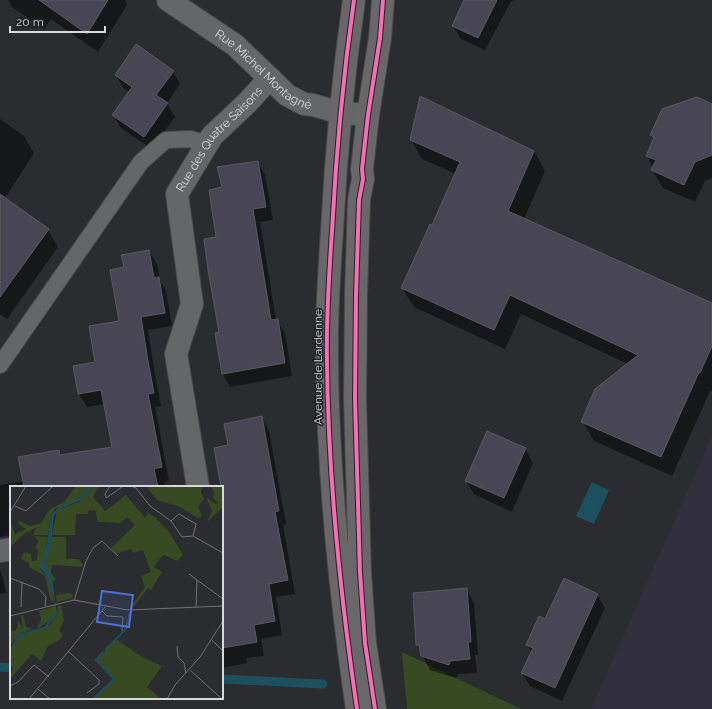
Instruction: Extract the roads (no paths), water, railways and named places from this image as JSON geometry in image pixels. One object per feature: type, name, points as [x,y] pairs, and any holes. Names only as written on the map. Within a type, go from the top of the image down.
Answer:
[{"type":"main road","name":"Avenue de Lardenne","points":[[354,0],[336,166],[329,267],[326,359],[330,471],[346,631],[357,709]]},
{"type":"main road","points":[[375,709],[365,643],[360,573],[355,399],[356,295],[359,200],[363,179],[362,169],[368,115],[380,38],[383,0]]},
{"type":"street","name":"Rue Michel Montagné","points":[[168,0],[235,45],[287,95],[304,104],[341,113],[368,115]]},
{"type":"street","name":"Rue des Quatre Saisons","points":[[198,486],[176,354],[192,304],[177,194],[212,136],[247,103],[270,78]]},
{"type":"street","points":[[0,551],[10,549]]},
{"type":"lane","points":[[0,365],[141,162],[166,140],[190,139],[207,144]]},
{"type":"water","points":[[592,482],[609,490],[594,524],[576,516]]},
{"type":"waterway","points":[[0,667],[10,668]]},
{"type":"waterway","points":[[223,679],[323,684]]}]
